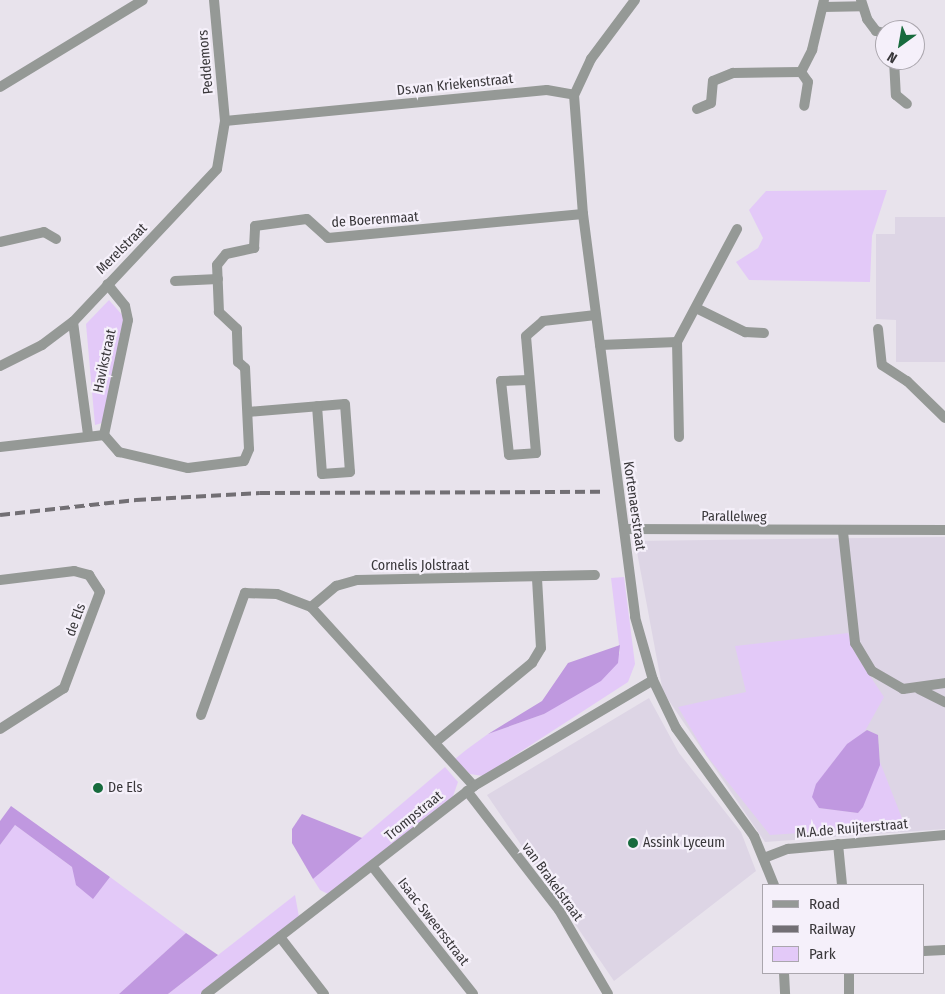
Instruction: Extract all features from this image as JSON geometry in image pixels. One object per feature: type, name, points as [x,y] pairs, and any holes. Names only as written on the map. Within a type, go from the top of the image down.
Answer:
[{"type":"street","points":[[0,87],[143,0]]},
{"type":"street","name":"Peddemors","points":[[214,0],[226,121]]},
{"type":"street","points":[[574,95],[591,59],[635,0]]},
{"type":"street","points":[[801,72],[823,3],[862,3],[875,28]]},
{"type":"street","points":[[895,70],[896,95],[907,104]]},
{"type":"street","points":[[801,72],[808,82],[804,106]]},
{"type":"street","points":[[697,109],[710,103],[713,81],[732,73],[801,72]]},
{"type":"street","name":"Ds.van Kriekenstraat","points":[[226,121],[547,90],[574,95]]},
{"type":"street","name":"Kortenaerstraat","points":[[574,95],[583,214],[635,616],[653,680],[694,758],[754,836],[774,884]]},
{"type":"street","name":"Merelstraat","points":[[0,366],[42,345],[73,322],[217,169],[226,121]]},
{"type":"street","name":"de Boerenmaat","points":[[104,434],[119,452],[188,468],[235,466],[248,455],[248,412],[237,329],[220,312],[217,265],[226,254],[254,248],[255,226],[307,219],[328,238],[583,214]]},
{"type":"street","points":[[679,436],[677,342],[737,230]]},
{"type":"street","points":[[0,242],[44,232],[56,239]]},
{"type":"street","points":[[175,281],[218,279]]},
{"type":"street","name":"Havikstraat","points":[[104,434],[128,320],[125,306],[107,284]]},
{"type":"street","points":[[696,308],[744,332],[764,333]]},
{"type":"street","points":[[528,380],[501,381],[508,455],[536,453],[528,380],[526,336],[533,327],[543,321],[596,315]]},
{"type":"street","name":"Havikstraat","points":[[73,322],[88,434]]},
{"type":"street","points":[[878,329],[882,365],[907,381],[945,418]]},
{"type":"street","points":[[600,345],[677,342]]},
{"type":"street","points":[[248,412],[317,406],[345,404],[350,472],[322,474],[317,406]]},
{"type":"street","points":[[0,447],[88,434],[104,434]]},
{"type":"street","name":"Parallelweg","points":[[624,530],[843,532],[945,530]]},
{"type":"street","points":[[843,532],[855,643],[883,680],[903,690],[945,684]]},
{"type":"street","name":"de Els","points":[[0,580],[74,571],[89,575],[100,592],[64,688],[0,729]]},
{"type":"street","name":"Cornelis Jolstraat","points":[[311,607],[336,586],[357,580],[537,578],[595,575]]},
{"type":"street","points":[[437,741],[532,662],[541,648],[537,578]]},
{"type":"street","points":[[201,715],[245,593],[277,594],[311,607],[437,741],[470,789]]},
{"type":"street","name":"Trompstraat","points":[[206,994],[470,789],[653,680]]},
{"type":"street","points":[[919,689],[945,702]]},
{"type":"street","name":"van Brakelstraat","points":[[470,789],[559,910],[608,994]]},
{"type":"street","name":"M.A.de Ruijterstraat","points":[[764,858],[788,849],[945,835]]},
{"type":"street","points":[[838,844],[842,884]]},
{"type":"street","name":"Isaac Sweersstraat","points":[[372,866],[473,994]]},
{"type":"street","points":[[280,937],[324,994]]},
{"type":"street","points":[[925,951],[945,950]]},
{"type":"street","points":[[784,974],[785,994]]},
{"type":"street","points":[[849,974],[850,994]]},
{"type":"shaded area","points":[[895,217],[945,217],[945,362],[896,362],[896,320],[876,319],[876,234],[895,234]]},
{"type":"shaded area","points":[[945,537],[945,829],[765,842],[663,692],[635,541]]},
{"type":"shaded area","points":[[620,645],[618,663],[601,681],[544,714],[488,734],[542,701],[568,663]]},
{"type":"shaded area","name":"Assink Lyceum","points":[[649,698],[679,753],[741,832],[756,871],[614,981],[487,795]]},
{"type":"shaded area","points":[[867,730],[878,735],[880,765],[863,807],[858,813],[819,808],[812,797],[816,784],[847,744]]},
{"type":"shaded area","points":[[11,806],[110,877],[93,899],[76,885],[72,867],[15,825],[0,845],[0,821]]},
{"type":"shaded area","points":[[302,814],[362,838],[313,879],[292,843],[292,829]]},
{"type":"shaded area","points":[[186,933],[218,955],[168,994],[119,994]]},
{"type":"green space","points":[[887,190],[872,236],[870,282],[749,280],[736,262],[758,248],[763,238],[749,210],[766,191]]},
{"type":"green space","points":[[109,300],[124,317],[102,423],[95,425],[86,324]]},
{"type":"green space","points":[[624,577],[635,664],[628,682],[483,776],[470,774],[455,759],[488,734],[544,714],[620,653],[611,578]]},
{"type":"green space","points":[[848,633],[856,655],[884,697],[865,731],[831,764],[819,808],[858,813],[880,762],[905,826],[770,835],[707,756],[678,707],[746,692],[735,646]]},
{"type":"green space","points":[[445,767],[458,782],[452,799],[328,894],[320,890],[313,879]]},
{"type":"green space","points":[[15,825],[72,867],[93,898],[110,877],[186,933],[119,994],[0,994],[0,845]]},
{"type":"green space","points":[[295,895],[299,917],[202,994],[168,994]]},
{"type":"railway","points":[[0,515],[136,500],[260,493],[601,492]]},
{"type":"place","name":"De Els","points":[[98,788]]},
{"type":"place","name":"Assink Lyceum","points":[[633,843]]}]
